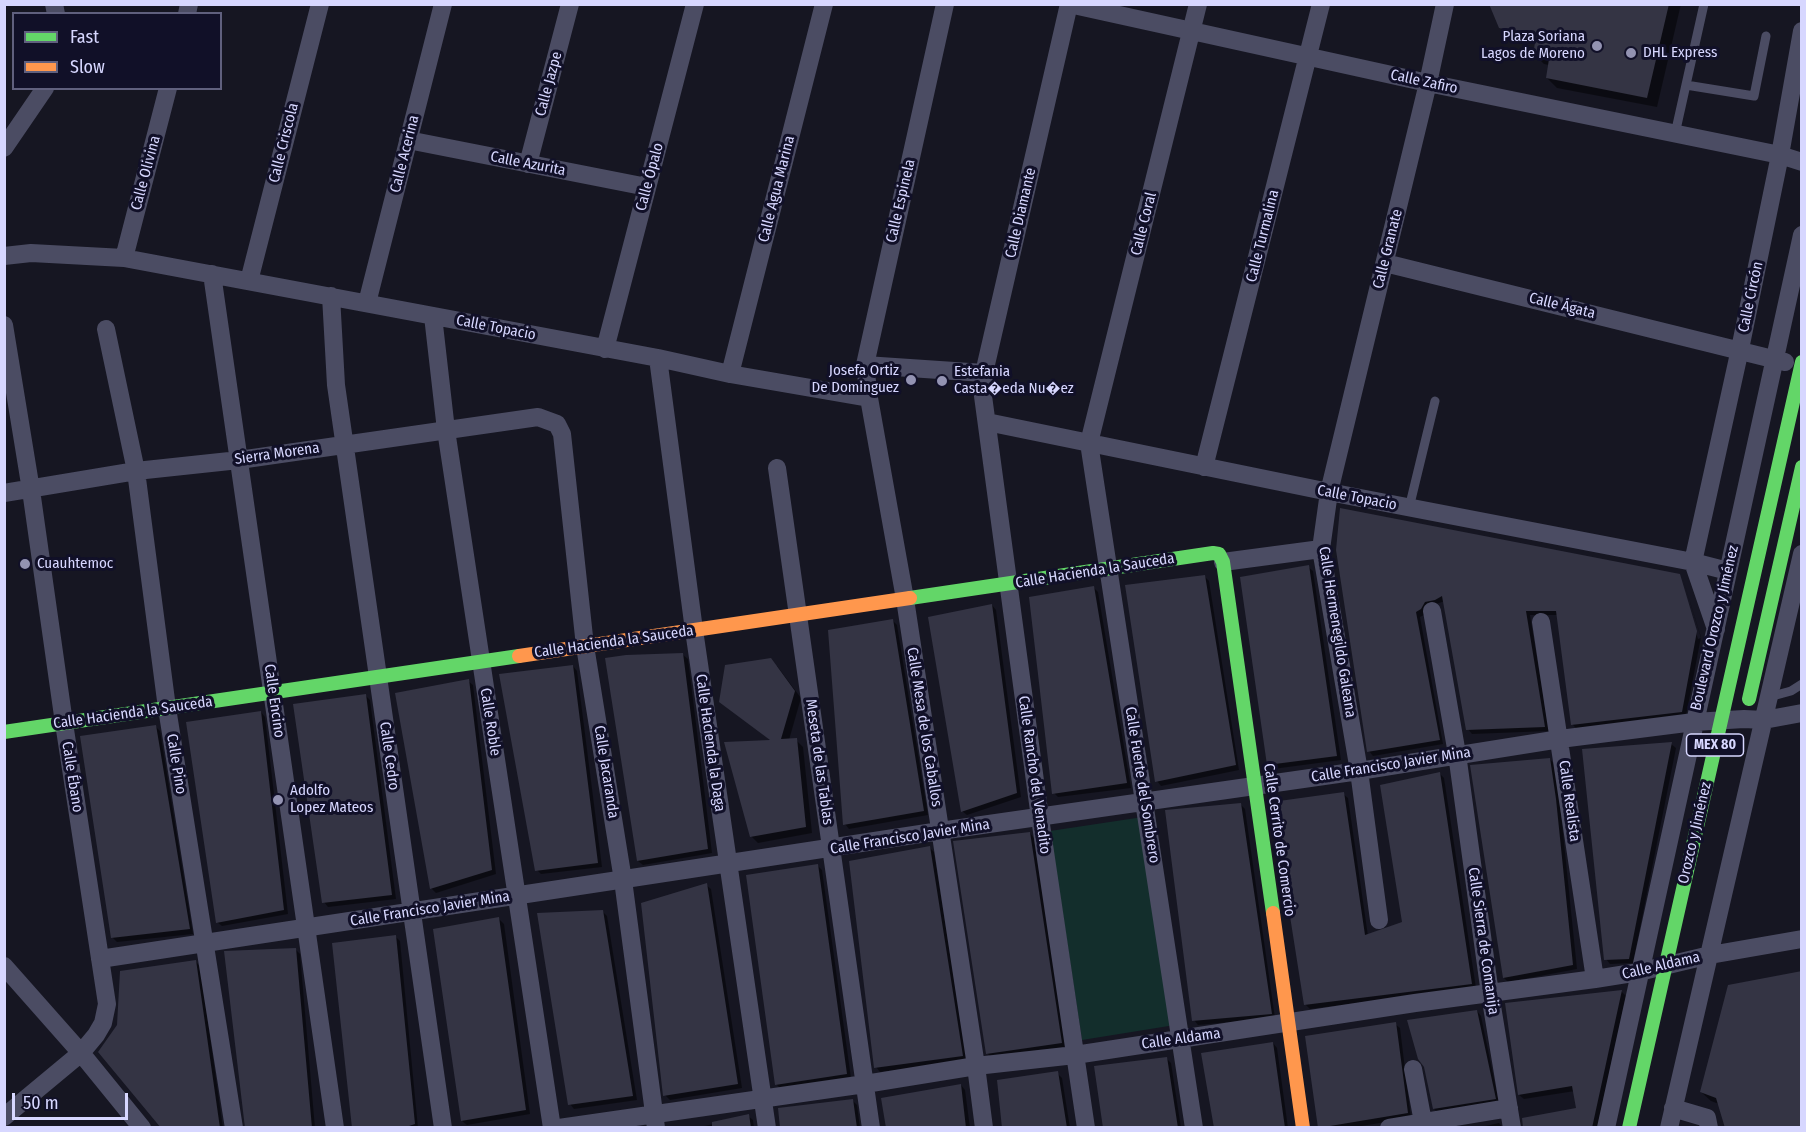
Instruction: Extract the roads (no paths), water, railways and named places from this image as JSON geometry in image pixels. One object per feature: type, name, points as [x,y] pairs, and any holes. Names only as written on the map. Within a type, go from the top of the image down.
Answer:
[{"type":"main road","name":"Orozco y Jiménez","points":[[1629,1128],[1801,364]]},
{"type":"main road","name":"MEX 80","points":[[1743,725],[1802,467]]},
{"type":"main road","name":"Calle Hacienda la Sauceda","points":[[4,732],[1213,553],[1219,554],[1222,560]]},
{"type":"main road","name":"Calle Cerrito de Comercio","points":[[1222,560],[1303,1128]]},
{"type":"street","name":"Calle Criscola","points":[[249,281],[320,4]]},
{"type":"street","name":"Calle Acerina","points":[[367,303],[443,4]]},
{"type":"street","name":"Calle Jazpe","points":[[528,164],[570,4]]},
{"type":"street","name":"Calle Ópalo","points":[[605,349],[695,4]]},
{"type":"street","name":"Calle Agua Marina","points":[[730,374],[824,4]]},
{"type":"street","name":"Calle Espinela","points":[[868,398],[865,365],[945,4]]},
{"type":"street","name":"Calle Coral","points":[[1089,443],[1198,4]]},
{"type":"street","name":"Calle Turmalina","points":[[1204,467],[1321,4]]},
{"type":"street","name":"Calle Granate","points":[[1329,492],[1445,4]]},
{"type":"street","name":"Calle Zafiro","points":[[1069,5],[1428,83],[1779,155],[1802,162]]},
{"type":"street","name":"Calle Diamante","points":[[987,422],[983,396],[984,373],[1069,5]]},
{"type":"street","name":"Calle Circón","points":[[1692,562],[1740,349],[1802,31]]},
{"type":"street","points":[[4,148],[44,90]]},
{"type":"street","name":"Calle Olivina","points":[[124,258],[167,90]]},
{"type":"street","name":"Calle Azurita","points":[[408,140],[647,187]]},
{"type":"street","name":"Boulevard Orozco y Jiménez","points":[[1606,1128],[1802,235]]},
{"type":"street","name":"Calle Topacio","points":[[4,256],[31,253],[124,258],[658,358],[730,374],[868,398]]},
{"type":"street","name":"Calle Ágata","points":[[1385,263],[1801,364]]},
{"type":"street","name":"Calle Encino","points":[[212,274],[335,1128]]},
{"type":"street","name":"Calle Cedro","points":[[331,296],[336,385],[344,445],[443,1128]]},
{"type":"street","name":"Calle Roble","points":[[433,316],[447,430],[552,1128]]},
{"type":"street","name":"Calle Ébano","points":[[4,325],[32,490],[106,1004],[103,1023],[81,1053],[7,1119]]},
{"type":"street","name":"Calle Pino","points":[[106,329],[136,471],[167,708],[234,1128]]},
{"type":"street","name":"Calle Hacienda la Daga","points":[[658,358],[694,630],[767,1128]]},
{"type":"street","points":[[865,365],[984,373]]},
{"type":"street","name":"Calle Mesa de los Caballos","points":[[868,398],[905,599],[984,1128]]},
{"type":"street","name":"Sierra Morena","points":[[4,493],[136,471],[239,460],[538,417],[550,420]]},
{"type":"street","name":"Calle Jacaranda","points":[[550,420],[557,424],[562,434],[585,646],[624,880],[655,1121]]},
{"type":"street","name":"Calle Topacio","points":[[987,422],[1728,571]]},
{"type":"street","name":"Calle Rancho del Venadito","points":[[987,422],[1040,818],[1086,1128]]},
{"type":"street","name":"Calle Fuerte del Sombrero","points":[[1089,443],[1194,1128]]},
{"type":"street","name":"Meseta de las Tablas","points":[[777,468],[871,1128]]},
{"type":"street","name":"Calle Hermenegildo Galeana","points":[[1329,492],[1321,549],[1359,771],[1379,920]]},
{"type":"street","name":"Calle Hacienda la Sauceda","points":[[1222,560],[1321,549]]},
{"type":"street","points":[[1669,1128],[1802,554]]},
{"type":"street","points":[[1692,562],[1716,630]]},
{"type":"street","name":"Calle Sierra de Comanija","points":[[1432,611],[1457,754],[1490,994],[1512,1128]]},
{"type":"street","name":"Calle Realista","points":[[1541,622],[1595,979]]},
{"type":"street","name":"Calle Francisco Javier Mina","points":[[100,959],[940,831],[1254,787],[1560,739],[1694,722],[1721,720],[1743,725],[1802,713]]},
{"type":"street","name":"Calle Aldama","points":[[559,1128],[655,1121],[762,1099],[976,1066],[1075,1055],[1595,979],[1802,939]]},
{"type":"street","points":[[4,966],[81,1053],[142,1128]]},
{"type":"street","points":[[1413,1069],[1423,1122]]},
{"type":"street","points":[[1389,1128],[1509,1108]]},
{"type":"street","points":[[1673,1108],[1707,1118],[1709,1128]]},
{"type":"lane","points":[[1675,134],[1704,4]]},
{"type":"lane","points":[[1686,85],[1754,96],[1766,36]]},
{"type":"lane","points":[[1409,507],[1435,401]]},
{"type":"lane","points":[[1769,697],[1791,692],[1802,684]]},
{"type":"place","name":"Plaza Soriana Lagos de Moreno","points":[[1597,46]]},
{"type":"place","name":"DHL Express","points":[[1631,53]]},
{"type":"place","name":"Josefa Ortiz De Dominguez","points":[[911,380]]},
{"type":"place","name":"Estefania Casta�eda Nu�ez","points":[[942,381]]},
{"type":"place","name":"Cuauhtemoc","points":[[25,564]]},
{"type":"place","name":"Adolfo Lopez Mateos","points":[[278,800]]}]
